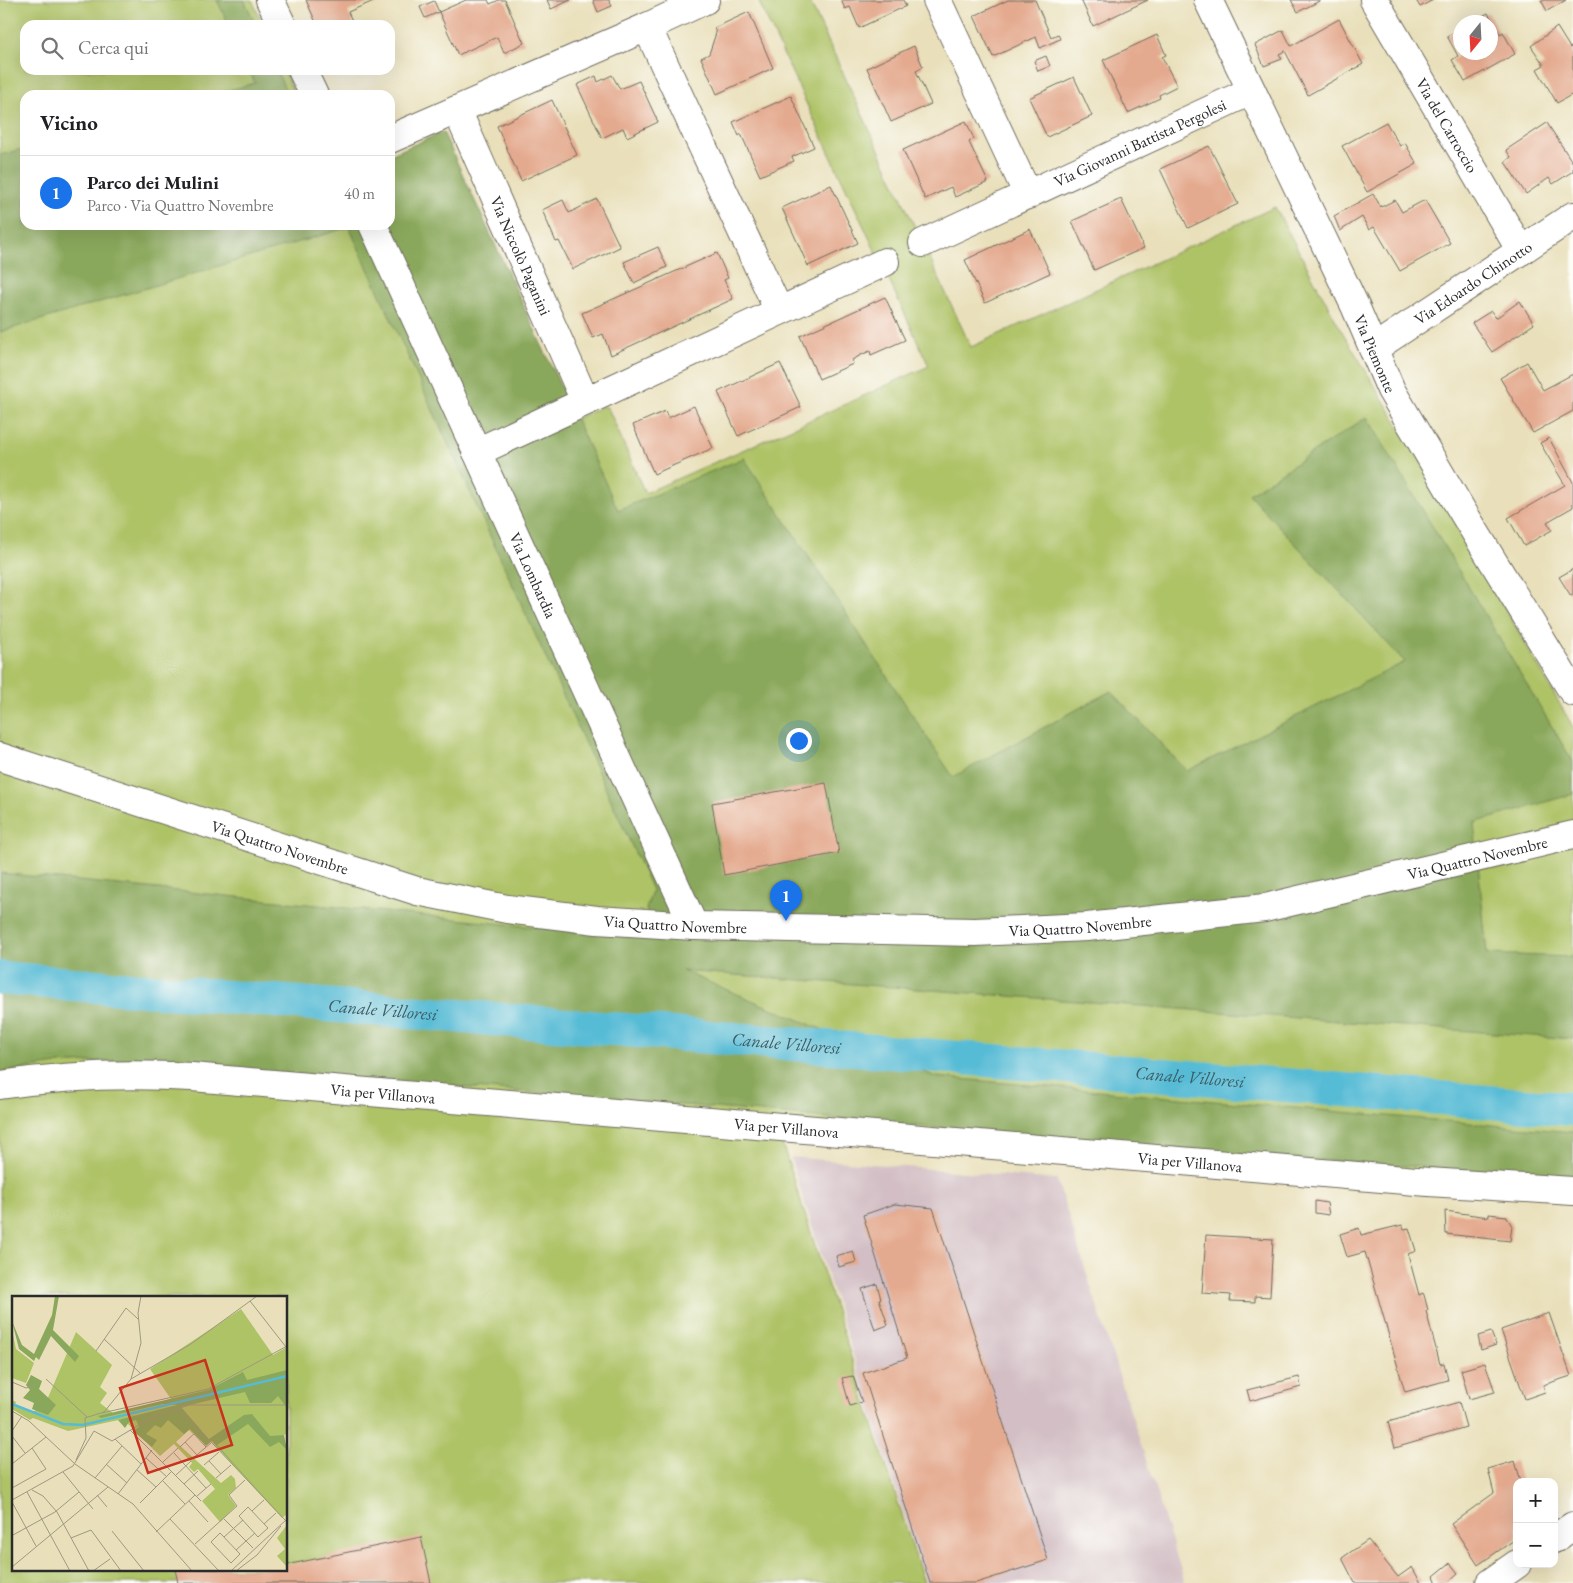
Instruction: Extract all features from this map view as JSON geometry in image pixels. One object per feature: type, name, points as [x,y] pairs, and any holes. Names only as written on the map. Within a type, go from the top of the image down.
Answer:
[{"type":"street","points":[[270,0],[280,20]]},
{"type":"street","points":[[395,137],[705,0]]},
{"type":"street","points":[[937,0],[1028,195]]},
{"type":"street","name":"Via Piemonte","points":[[1208,0],[1355,306],[1396,398],[1460,509],[1573,692]]},
{"type":"street","name":"Via del Carroccio","points":[[1374,0],[1521,251]]},
{"type":"street","points":[[647,27],[779,311]]},
{"type":"street","points":[[304,75],[312,90]]},
{"type":"street","name":"Via Giovanni Battista Pergolesi","points":[[923,243],[1251,91]]},
{"type":"street","name":"Via Niccolò Paganini","points":[[457,110],[586,401]]},
{"type":"street","name":"Via Edoardo Chinotto","points":[[1373,350],[1573,216]]},
{"type":"street","name":"Via Lombardia","points":[[375,230],[694,926]]},
{"type":"street","points":[[477,452],[885,262]]},
{"type":"street","name":"Via Quattro Novembre","points":[[0,756],[417,891],[508,909],[597,920],[694,926],[975,932],[1097,926],[1265,908],[1573,835]]},
{"type":"street","name":"Via per Villanova","points":[[0,1085],[41,1079],[92,1075],[192,1076],[1418,1182],[1573,1192]]},
{"type":"street","points":[[1558,1536],[1573,1526]]},
{"type":"street","points":[[1490,1583],[1513,1567]]},
{"type":"shaded area","points":[[790,1157],[1057,1180],[1185,1583],[926,1583]]},
{"type":"green space","points":[[0,0],[252,0],[261,20],[20,20],[20,75],[286,75],[293,90],[20,90],[20,230],[356,230],[466,471],[603,406],[608,408],[645,493],[929,366],[758,0],[809,0],[971,347],[1275,207],[1340,328],[1424,467],[1573,727],[1573,1180],[779,1134],[924,1583],[0,1583]]},
{"type":"green space","points":[[217,0],[244,0],[254,20],[227,20]]},
{"type":"green space","points":[[251,75],[278,75],[286,90],[229,90],[255,83]]},
{"type":"green space","points":[[443,132],[618,510],[744,458],[953,777],[1111,691],[1187,771],[1405,662],[1249,494],[1367,417],[1573,762],[1573,794],[1474,823],[1487,954],[1573,957],[1573,1039],[682,971],[936,1077],[1573,1132],[1573,1177],[1230,1154],[594,1097],[112,1061],[57,1064],[0,1072],[0,873],[663,940],[646,910],[652,890],[350,230],[395,230],[395,153]]},
{"type":"green space","points":[[20,149],[20,230],[339,230],[0,332],[0,155]]},
{"type":"building","points":[[306,0],[376,0],[348,12],[352,20],[315,20]]},
{"type":"building","points":[[466,0],[488,0],[490,4],[499,0],[505,0],[524,43],[504,53],[497,37],[458,55],[439,12]]},
{"type":"building","points":[[547,0],[571,0],[551,9]]},
{"type":"building","points":[[593,0],[609,0],[612,6],[598,12]]},
{"type":"building","points":[[841,0],[903,0],[906,6],[859,28],[850,7],[845,9]]},
{"type":"building","points":[[1008,0],[1035,0],[1051,37],[1058,34],[1060,39],[1040,48],[1036,37],[993,57],[974,16]]},
{"type":"building","points":[[1081,0],[1148,0],[1093,26]]},
{"type":"building","points":[[1291,0],[1321,0],[1298,12]]},
{"type":"building","points":[[1416,0],[1433,0],[1420,7]]},
{"type":"building","points":[[1541,0],[1566,0],[1547,11]]},
{"type":"building","points":[[434,1],[439,12],[425,18],[420,7]]},
{"type":"building","points":[[749,12],[773,68],[717,94],[701,58],[709,54],[716,33],[714,28]]},
{"type":"building","points":[[1339,19],[1363,64],[1308,95],[1285,51],[1279,54],[1282,59],[1264,66],[1255,45],[1283,30],[1291,46]]},
{"type":"building","points":[[1557,27],[1570,48],[1573,46],[1573,94],[1557,103],[1537,69],[1544,65],[1531,46]]},
{"type":"building","points":[[1498,30],[1500,34],[1503,32],[1515,54],[1465,82],[1452,60],[1498,60]]},
{"type":"building","points":[[1453,33],[1453,47],[1447,36]]},
{"type":"building","points":[[1157,35],[1166,55],[1162,57],[1177,86],[1159,95],[1160,98],[1128,113],[1103,60]]},
{"type":"building","points":[[914,46],[923,67],[916,71],[931,104],[891,122],[867,68]]},
{"type":"building","points":[[1046,56],[1050,66],[1038,71],[1034,61]]},
{"type":"building","points":[[612,75],[620,89],[639,81],[658,122],[627,137],[623,128],[602,138],[577,85],[596,76],[598,82]]},
{"type":"building","points":[[1074,77],[1092,116],[1047,137],[1029,98]]},
{"type":"building","points":[[791,96],[814,147],[792,157],[794,161],[760,176],[741,134],[739,136],[733,122]]},
{"type":"building","points":[[552,100],[577,155],[521,181],[497,126]]},
{"type":"building","points":[[966,121],[974,139],[969,142],[988,182],[955,197],[951,187],[925,199],[903,150]]},
{"type":"building","points":[[1386,122],[1400,146],[1405,143],[1417,164],[1367,192],[1342,146]]},
{"type":"building","points":[[1547,123],[1573,163],[1573,171],[1553,184],[1549,178],[1526,194],[1505,162],[1511,157],[1506,150]]},
{"type":"building","points":[[1209,146],[1238,204],[1188,228],[1160,169]]},
{"type":"building","points":[[831,185],[858,243],[808,266],[782,208]]},
{"type":"building","points":[[1373,194],[1381,207],[1395,200],[1402,212],[1425,200],[1450,243],[1400,271],[1374,227],[1369,230],[1362,217],[1340,231],[1334,216]]},
{"type":"building","points":[[597,199],[620,247],[573,269],[559,241],[556,242],[542,210],[563,200],[569,213]]},
{"type":"building","points":[[1121,199],[1144,248],[1094,270],[1072,221]]},
{"type":"building","points":[[1030,229],[1050,273],[985,303],[965,260]]},
{"type":"building","points":[[658,247],[667,267],[634,283],[624,262]]},
{"type":"building","points":[[717,253],[728,278],[724,280],[733,299],[611,355],[603,334],[593,338],[582,313]]},
{"type":"building","points":[[885,297],[905,340],[871,355],[870,351],[861,355],[852,360],[853,364],[819,379],[800,336]]},
{"type":"building","points":[[1520,301],[1534,324],[1492,352],[1472,323],[1491,311],[1496,318]]},
{"type":"building","points":[[1527,362],[1543,390],[1573,374],[1573,411],[1533,433],[1500,378]]},
{"type":"building","points":[[780,363],[801,407],[738,436],[718,392]]},
{"type":"building","points":[[694,406],[713,448],[654,474],[633,425],[665,411],[668,418]]},
{"type":"building","points":[[1549,438],[1573,482],[1573,507],[1547,522],[1552,530],[1524,546],[1508,518],[1565,485],[1540,443]]},
{"type":"building","points":[[1573,569],[1573,595],[1571,596],[1559,577]]},
{"type":"building","points":[[826,783],[839,853],[724,875],[712,803]]},
{"type":"building","points":[[1315,1201],[1327,1203],[1329,1215],[1315,1213]]},
{"type":"building","points":[[895,1204],[933,1208],[1048,1560],[976,1583],[930,1583],[863,1373],[907,1358],[863,1215]]},
{"type":"building","points":[[1445,1211],[1489,1217],[1489,1214],[1506,1216],[1512,1226],[1510,1241],[1446,1234]]},
{"type":"building","points":[[1402,1225],[1404,1229],[1409,1228],[1416,1251],[1408,1254],[1419,1295],[1423,1293],[1424,1295],[1428,1310],[1426,1311],[1440,1364],[1444,1363],[1448,1380],[1405,1392],[1365,1252],[1347,1257],[1340,1234],[1359,1228],[1361,1235]]},
{"type":"building","points":[[1206,1235],[1273,1239],[1270,1297],[1255,1296],[1255,1302],[1230,1301],[1231,1295],[1202,1293]]},
{"type":"building","points":[[853,1251],[856,1262],[839,1267],[836,1256]]},
{"type":"building","points":[[877,1284],[881,1299],[879,1299],[888,1325],[875,1330],[862,1289]]},
{"type":"building","points":[[1549,1313],[1571,1376],[1543,1385],[1545,1392],[1525,1399],[1501,1330]]},
{"type":"building","points":[[1491,1332],[1496,1345],[1481,1350],[1478,1336]]},
{"type":"building","points":[[1485,1363],[1495,1392],[1469,1399],[1461,1370]]},
{"type":"building","points":[[853,1376],[862,1402],[850,1406],[842,1378]]},
{"type":"building","points":[[1299,1377],[1301,1387],[1250,1401],[1247,1390]]},
{"type":"building","points":[[1459,1402],[1466,1427],[1395,1448],[1388,1422]]},
{"type":"building","points":[[1515,1461],[1520,1478],[1513,1478],[1513,1541],[1478,1565],[1451,1524],[1494,1493],[1488,1469]]},
{"type":"building","points":[[421,1537],[431,1583],[178,1583],[175,1570],[288,1570],[288,1565]]},
{"type":"building","points":[[1368,1540],[1398,1577],[1412,1567],[1421,1583],[1355,1583],[1342,1558]]},
{"type":"building","points":[[1450,1563],[1458,1573],[1447,1583],[1437,1583],[1434,1576]]},
{"type":"waterway","name":"Canale Villoresi","points":[[0,978],[1573,1109]]},
{"type":"place","name":"Parco dei Mulini","points":[[786,921]]}]
